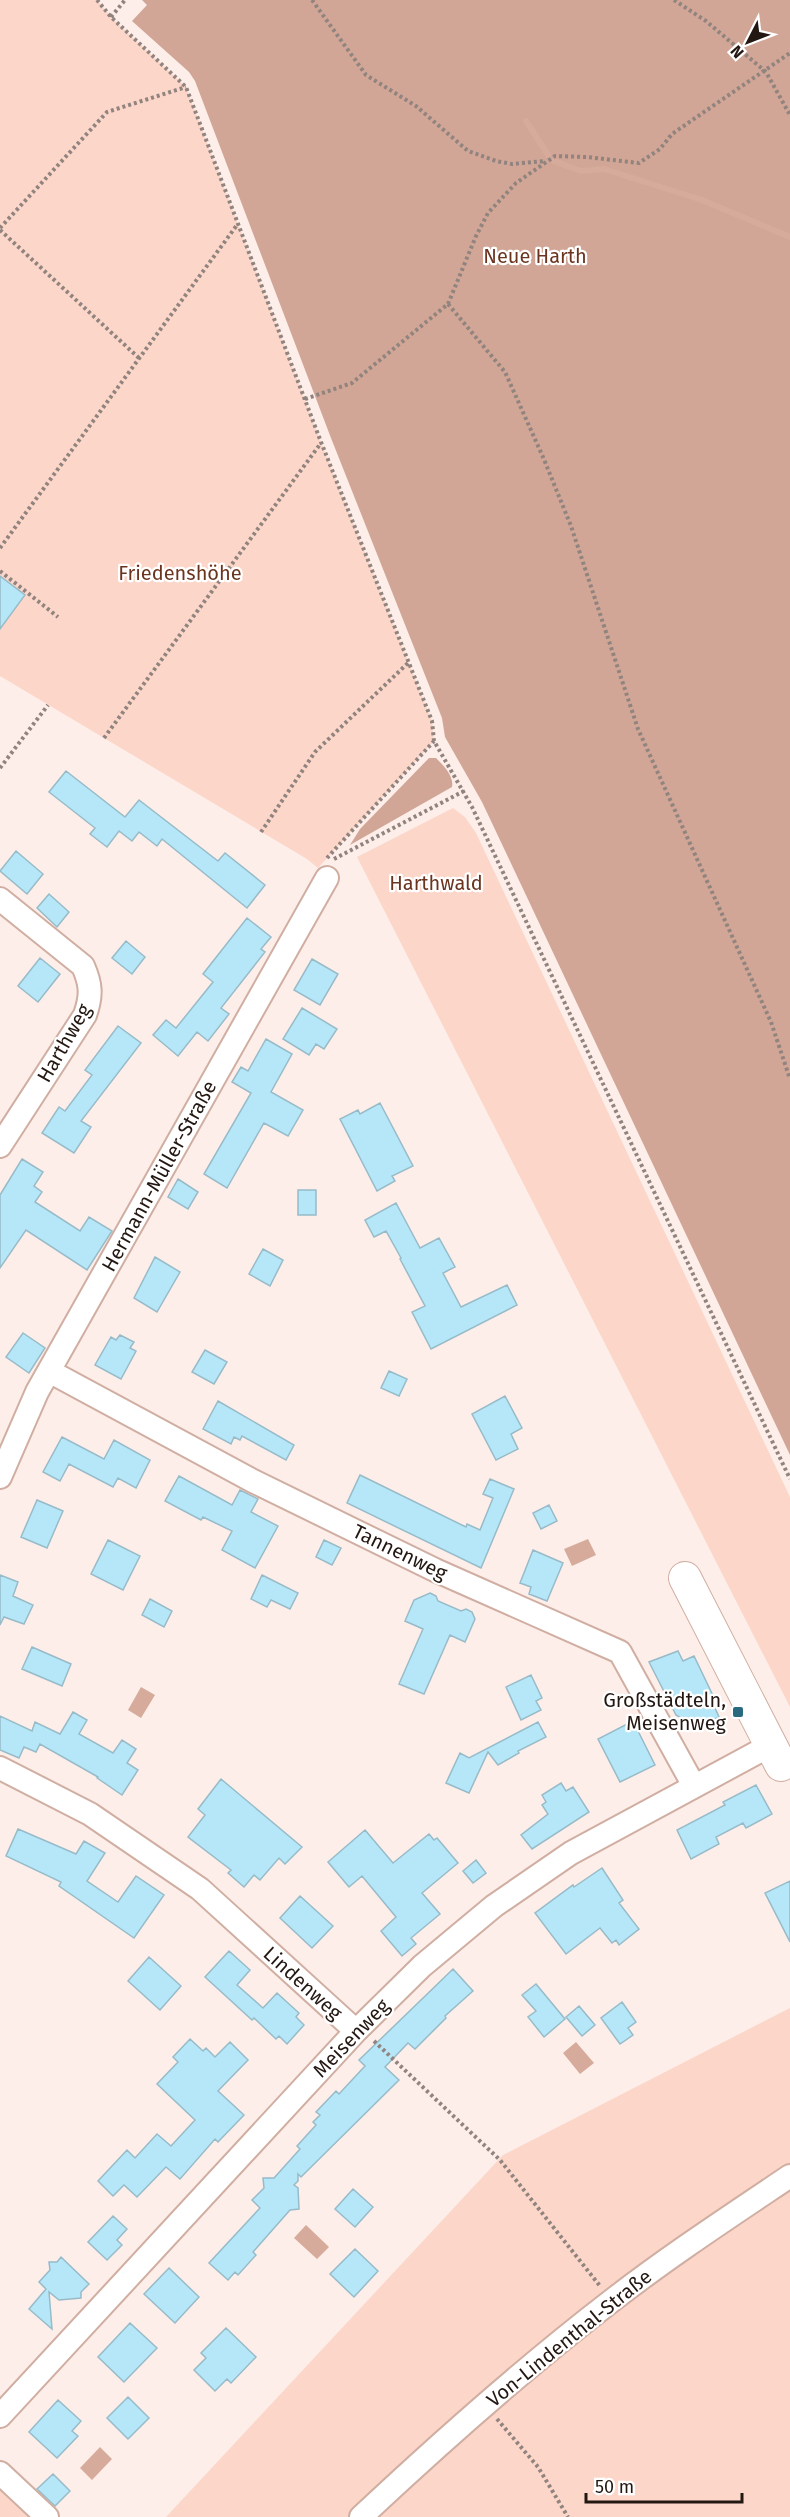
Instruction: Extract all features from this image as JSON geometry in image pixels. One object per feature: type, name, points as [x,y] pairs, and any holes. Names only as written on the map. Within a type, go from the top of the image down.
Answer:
[{"type":"main road","points":[[685,1578],[776,1755]]},
{"type":"street","name":"Hermann-Müller-Straße","points":[[0,1477],[37,1392],[326,868]]},
{"type":"street","name":"Harthweg","points":[[0,898],[82,966],[90,981],[91,998],[85,1015],[0,1146]]},
{"type":"street","name":"Tannenweg","points":[[49,1371],[264,1486],[435,1570],[620,1652],[694,1786]]},
{"type":"street","name":"Meisenweg","points":[[0,2416],[356,2031],[422,1966],[494,1906],[571,1853],[694,1786],[776,1755]]},
{"type":"street","name":"Lindenweg","points":[[0,1768],[90,1814],[200,1889],[356,2031]]},
{"type":"street","name":"Von-Lindenthal-Straße","points":[[361,2517],[485,2404],[611,2301],[790,2176]]},
{"type":"street","points":[[0,2473],[47,2517]]},
{"type":"path","points":[[97,0],[111,17],[186,87],[321,442],[432,721],[434,741],[464,791],[790,1479]]},
{"type":"path","points":[[111,17],[125,0]]},
{"type":"path","points":[[312,0],[366,75],[416,106],[468,151],[512,164],[546,161]]},
{"type":"path","points":[[674,0],[706,21],[766,72],[790,115]]},
{"type":"path","points":[[305,399],[352,383],[448,304],[488,213],[516,183],[546,161],[555,156],[639,163],[660,149],[672,134],[766,72],[790,53]]},
{"type":"path","points":[[140,359],[0,229],[107,112],[186,87]]},
{"type":"path","points":[[0,548],[238,224]]},
{"type":"path","points":[[448,304],[505,372],[543,457],[571,526],[638,729],[771,1022],[790,1079]]},
{"type":"path","points":[[104,738],[321,442]]},
{"type":"path","points":[[0,571],[58,617]]},
{"type":"path","points":[[261,832],[315,752],[409,662]]},
{"type":"path","points":[[0,768],[48,705]]},
{"type":"path","points":[[326,868],[434,741]]},
{"type":"path","points":[[326,868],[464,791]]},
{"type":"path","name":"Lindenweg","points":[[356,2031],[366,2033],[500,2160],[611,2301]]},
{"type":"path","points":[[507,2429],[538,2467],[568,2517]]},
{"type":"green space","name":"Friedenshöhe","points":[[0,0],[97,0],[111,17],[186,87],[321,442],[432,721],[434,741],[318,868],[307,859],[0,676]]},
{"type":"green space","name":"Neue Harth","points":[[142,0],[790,0],[790,1455],[482,802],[445,737],[442,718],[331,438],[195,81],[189,72],[132,21],[147,5]]},
{"type":"green space","points":[[429,758],[436,758],[445,768],[450,775],[452,787],[350,845],[360,829]]},
{"type":"green space","name":"Harthwald","points":[[453,808],[465,817],[476,833],[790,1497],[790,1707],[357,857]]},
{"type":"green space","points":[[790,2008],[790,2517],[166,2517],[503,2155]]},
{"type":"green space","points":[[0,2473],[47,2517],[0,2517]]},
{"type":"shaded area","points":[[588,1539],[596,1555],[572,1566],[564,1549]]},
{"type":"shaded area","points":[[141,1687],[155,1695],[141,1718],[128,1710]]},
{"type":"shaded area","points":[[576,2042],[594,2063],[580,2074],[563,2053]]},
{"type":"shaded area","points":[[306,2225],[329,2247],[317,2259],[294,2238]]},
{"type":"shaded area","points":[[100,2447],[112,2459],[92,2480],[80,2468]]},
{"type":"building","points":[[0,576],[25,595],[0,629]]},
{"type":"building","points":[[66,771],[125,817],[139,800],[218,861],[225,853],[265,885],[247,908],[162,839],[157,846],[139,832],[132,841],[119,831],[107,847],[90,834],[95,828],[49,792]]},
{"type":"building","points":[[16,851],[43,874],[27,894],[0,871]]},
{"type":"building","points":[[49,894],[69,912],[57,927],[37,908]]},
{"type":"building","points":[[247,918],[271,937],[261,949],[265,952],[221,1008],[229,1014],[208,1041],[197,1032],[178,1056],[153,1035],[166,1020],[176,1028],[213,982],[203,974]]},
{"type":"building","points":[[126,941],[145,957],[132,974],[112,958]]},
{"type":"building","points":[[40,958],[60,974],[38,1002],[18,986]]},
{"type":"building","points":[[312,959],[338,974],[320,1005],[294,990]]},
{"type":"building","points":[[302,1008],[337,1029],[324,1049],[316,1044],[309,1055],[283,1039]]},
{"type":"building","points":[[118,1026],[141,1043],[81,1121],[91,1127],[74,1153],[42,1133],[59,1107],[65,1111],[92,1075],[85,1070]]},
{"type":"building","points":[[266,1039],[292,1054],[271,1092],[303,1110],[288,1136],[264,1123],[227,1188],[204,1174],[251,1093],[232,1082],[241,1067],[248,1071]]},
{"type":"building","points":[[380,1103],[413,1166],[392,1176],[395,1181],[377,1191],[340,1119],[358,1110],[360,1114]]},
{"type":"building","points":[[22,1159],[43,1172],[34,1186],[42,1192],[35,1202],[80,1231],[89,1217],[112,1231],[87,1270],[26,1230],[0,1268],[0,1195]]},
{"type":"building","points":[[178,1179],[198,1192],[188,1209],[168,1197]]},
{"type":"building","points":[[298,1190],[316,1190],[316,1215],[298,1215]]},
{"type":"building","points":[[396,1203],[420,1248],[439,1238],[455,1267],[443,1273],[461,1307],[507,1285],[517,1305],[431,1349],[412,1312],[425,1306],[401,1258],[386,1231],[374,1237],[365,1220]]},
{"type":"building","points":[[263,1249],[283,1260],[270,1286],[249,1274]]},
{"type":"building","points":[[155,1257],[180,1272],[157,1312],[134,1298]]},
{"type":"building","points":[[23,1333],[45,1348],[29,1373],[6,1357]]},
{"type":"building","points":[[120,1335],[134,1342],[130,1348],[136,1351],[121,1379],[95,1365],[111,1337],[116,1340]]},
{"type":"building","points":[[205,1350],[227,1362],[214,1384],[192,1372]]},
{"type":"building","points":[[389,1371],[407,1379],[399,1396],[381,1388]]},
{"type":"building","points":[[505,1396],[522,1428],[511,1434],[518,1449],[496,1460],[472,1414]]},
{"type":"building","points":[[218,1401],[294,1445],[286,1460],[242,1436],[240,1440],[234,1437],[231,1444],[203,1429]]},
{"type":"building","points":[[62,1437],[104,1459],[114,1440],[150,1460],[136,1488],[118,1478],[113,1487],[69,1464],[60,1481],[43,1472]]},
{"type":"building","points":[[360,1475],[466,1527],[467,1524],[480,1530],[493,1498],[483,1494],[490,1479],[514,1489],[481,1568],[347,1503]]},
{"type":"building","points":[[179,1476],[232,1505],[240,1490],[258,1499],[251,1512],[278,1526],[255,1568],[222,1550],[232,1531],[203,1517],[201,1520],[165,1501]]},
{"type":"building","points":[[37,1500],[63,1511],[47,1548],[21,1537]]},
{"type":"building","points":[[549,1505],[557,1521],[541,1529],[533,1513]]},
{"type":"building","points":[[108,1540],[140,1556],[123,1590],[91,1574]]},
{"type":"building","points":[[324,1540],[341,1548],[332,1565],[316,1557]]},
{"type":"building","points":[[533,1550],[563,1563],[547,1601],[529,1594],[531,1587],[520,1583]]},
{"type":"building","points":[[0,1575],[18,1582],[13,1596],[33,1605],[24,1624],[4,1617],[0,1625]]},
{"type":"building","points":[[262,1575],[298,1593],[290,1609],[271,1600],[267,1607],[251,1599]]},
{"type":"building","points":[[430,1593],[436,1596],[438,1601],[461,1611],[466,1609],[472,1612],[475,1619],[465,1642],[450,1635],[424,1694],[399,1684],[423,1629],[405,1621],[414,1600]]},
{"type":"building","points":[[150,1599],[172,1611],[164,1627],[142,1615]]},
{"type":"building","points":[[32,1647],[71,1664],[62,1686],[22,1669]]},
{"type":"building","points":[[678,1651],[683,1661],[694,1656],[718,1706],[715,1708],[719,1717],[698,1728],[676,1715],[649,1662]]},
{"type":"building","points":[[531,1675],[542,1698],[536,1701],[541,1710],[521,1720],[506,1687]]},
{"type":"building","points":[[73,1712],[87,1720],[79,1734],[113,1753],[122,1740],[136,1749],[127,1763],[138,1770],[122,1795],[98,1777],[40,1744],[36,1752],[24,1747],[19,1758],[0,1750],[0,1716],[32,1731],[35,1722],[60,1734]]},
{"type":"building","points":[[633,1721],[655,1765],[620,1782],[598,1739]]},
{"type":"building","points":[[538,1722],[546,1737],[518,1751],[519,1753],[498,1765],[488,1752],[469,1793],[446,1783],[460,1753],[469,1758]]},
{"type":"building","points":[[221,1779],[302,1847],[285,1864],[279,1858],[260,1880],[254,1875],[244,1887],[228,1873],[231,1870],[188,1837],[205,1815],[198,1809]]},
{"type":"building","points":[[561,1783],[566,1791],[573,1787],[589,1812],[532,1849],[521,1835],[548,1814],[542,1805],[546,1802],[542,1795]]},
{"type":"building","points":[[756,1785],[772,1814],[746,1828],[743,1823],[716,1837],[719,1844],[691,1859],[677,1830],[725,1805],[723,1802]]},
{"type":"building","points":[[18,1829],[76,1854],[84,1841],[105,1853],[87,1881],[118,1902],[136,1876],[164,1895],[134,1938],[59,1886],[61,1882],[6,1856]]},
{"type":"building","points":[[365,1830],[393,1863],[429,1834],[434,1840],[437,1838],[458,1863],[422,1893],[440,1914],[411,1938],[416,1944],[402,1956],[381,1931],[396,1917],[362,1876],[349,1887],[328,1862]]},
{"type":"building","points":[[476,1860],[486,1873],[473,1883],[463,1871]]},
{"type":"building","points":[[602,1868],[623,1900],[619,1903],[639,1929],[619,1945],[616,1940],[612,1943],[600,1928],[566,1954],[535,1913],[573,1885],[574,1887]]},
{"type":"building","points":[[790,1881],[790,1942],[765,1893]]},
{"type":"building","points":[[300,1896],[333,1926],[312,1948],[280,1918]]},
{"type":"building","points":[[229,1951],[250,1970],[237,1985],[263,2008],[277,1993],[299,2013],[296,2017],[304,2025],[287,2044],[279,2036],[276,2039],[254,2018],[252,2020],[205,1977]]},
{"type":"building","points":[[149,1957],[181,1986],[160,2010],[128,1981]]},
{"type":"building","points":[[453,1969],[473,1991],[445,2016],[446,2018],[415,2049],[408,2043],[385,2067],[399,2080],[301,2177],[298,2174],[298,2181],[294,2185],[298,2188],[299,2209],[290,2210],[253,2252],[256,2255],[238,2275],[235,2272],[228,2280],[209,2263],[260,2208],[252,2200],[264,2188],[263,2178],[274,2178],[300,2149],[297,2146],[316,2125],[313,2122],[320,2115],[316,2112],[336,2091],[339,2094],[365,2066],[359,2060]]},
{"type":"building","points":[[536,1984],[565,2019],[544,2037],[528,2017],[536,2011],[522,1995]]},
{"type":"building","points":[[622,2002],[636,2022],[628,2028],[633,2035],[620,2044],[601,2018]]},
{"type":"building","points":[[579,2006],[595,2025],[582,2036],[566,2017]]},
{"type":"building","points":[[190,2039],[203,2051],[206,2048],[215,2057],[230,2042],[248,2060],[218,2091],[244,2115],[218,2142],[215,2139],[180,2179],[166,2167],[137,2197],[124,2185],[113,2196],[98,2181],[127,2150],[135,2158],[157,2134],[171,2146],[195,2120],[157,2084],[178,2062],[173,2057]]},
{"type":"building","points":[[353,2189],[373,2207],[355,2227],[335,2209]]},
{"type":"building","points":[[113,2216],[127,2229],[117,2240],[122,2245],[107,2260],[88,2242]]},
{"type":"building","points":[[355,2249],[378,2271],[354,2297],[330,2274]]},
{"type":"building","points":[[61,2257],[89,2284],[81,2292],[81,2298],[59,2300],[49,2292],[52,2329],[29,2309],[46,2289],[39,2282],[50,2270],[49,2262],[57,2262]]},
{"type":"building","points":[[169,2268],[199,2297],[175,2323],[144,2294]]},
{"type":"building","points":[[130,2323],[157,2348],[124,2382],[98,2357]]},
{"type":"building","points":[[226,2328],[256,2357],[231,2383],[227,2379],[215,2391],[194,2370],[206,2358],[201,2353]]},
{"type":"building","points":[[128,2397],[149,2418],[128,2439],[107,2418]]},
{"type":"building","points":[[58,2400],[81,2421],[72,2431],[78,2436],[57,2458],[29,2432]]},
{"type":"building","points":[[53,2474],[70,2491],[55,2506],[37,2489]]},
{"type":"waterway","points":[[526,121],[548,155]]},
{"type":"waterway","points":[[554,161],[581,171],[604,169],[702,200],[790,237]]},
{"type":"place","name":"Großstädteln, Meisenweg","points":[[738,1712]]}]
